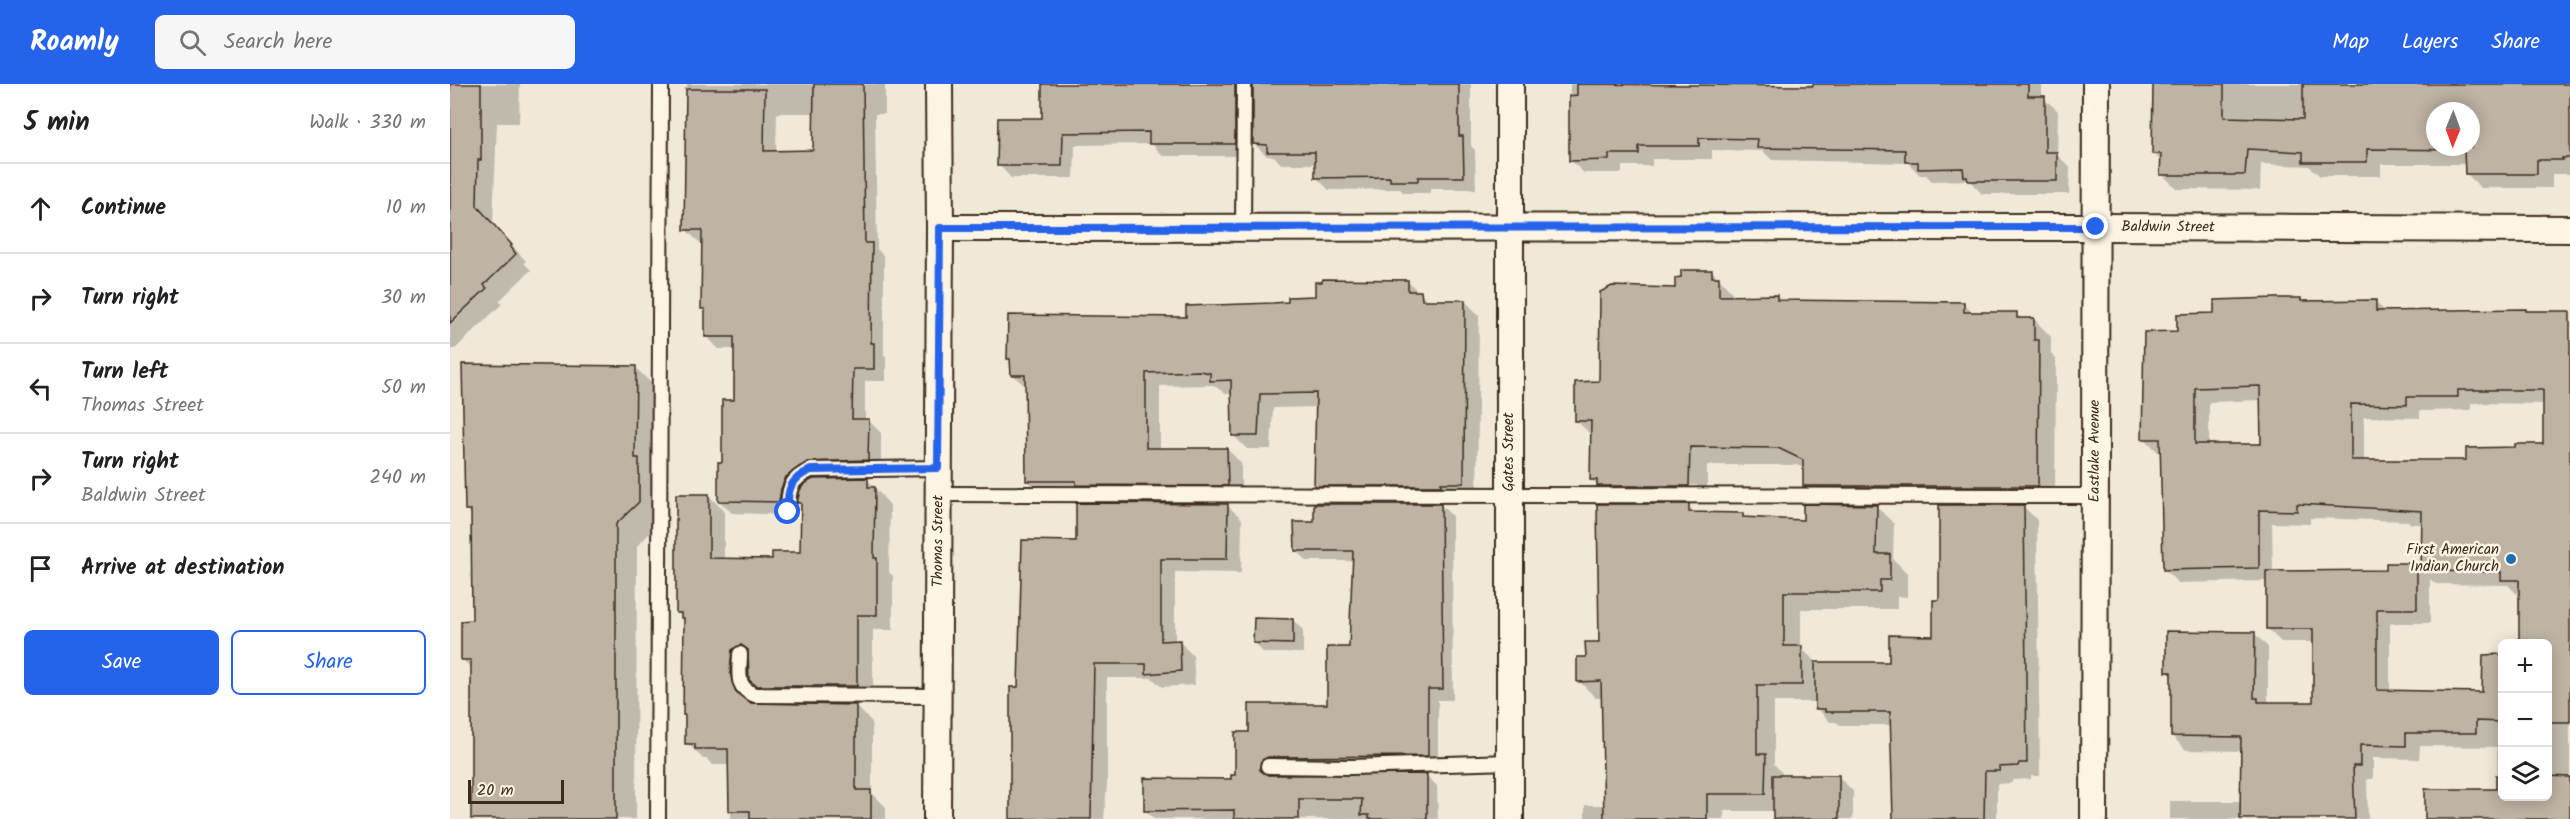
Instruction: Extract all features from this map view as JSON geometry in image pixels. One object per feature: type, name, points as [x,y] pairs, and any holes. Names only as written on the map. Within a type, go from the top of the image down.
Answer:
[{"type":"street","name":"Thomas Street","points":[[936,819],[939,84]]},
{"type":"street","name":"Gates Street","points":[[1510,84],[1510,819]]},
{"type":"street","name":"Eastlake Avenue","points":[[2094,819],[2096,84]]},
{"type":"street","name":"Baldwin Street","points":[[940,228],[2570,229]]},
{"type":"lane","points":[[658,819],[661,84]]},
{"type":"lane","points":[[1243,227],[1244,84]]},
{"type":"lane","points":[[788,512],[788,491],[800,474],[811,470],[938,468]]},
{"type":"lane","points":[[939,495],[2094,496]]},
{"type":"lane","points":[[740,654],[740,684],[745,691],[754,695],[937,696]]},
{"type":"lane","points":[[1269,766],[1352,767],[1510,762]]},
{"type":"building","points":[[450,84],[481,84],[481,160],[478,160],[477,206],[512,245],[510,246],[516,254],[484,285],[487,288],[450,323]]},
{"type":"building","points":[[814,84],[863,84],[865,243],[872,243],[871,343],[874,343],[874,369],[853,369],[852,419],[869,419],[868,460],[807,462],[786,477],[779,502],[718,501],[718,462],[722,462],[722,400],[734,400],[734,337],[705,337],[705,309],[701,309],[702,230],[684,230],[686,89],[765,89],[764,151],[813,150]]},
{"type":"building","points":[[1042,84],[1235,84],[1235,144],[1149,144],[1149,132],[1063,133],[1062,166],[997,166],[998,118],[1042,118]]},
{"type":"building","points":[[1253,84],[1459,84],[1459,136],[1463,136],[1464,177],[1418,177],[1418,181],[1390,181],[1390,177],[1315,178],[1315,152],[1267,152],[1267,145],[1253,144]]},
{"type":"building","points":[[1577,84],[1813,86],[1813,84],[2028,84],[2028,96],[2045,96],[2045,152],[2057,152],[2057,181],[1968,181],[1967,177],[1964,177],[1963,168],[1918,169],[1918,162],[1905,162],[1905,150],[1757,148],[1758,139],[1699,138],[1699,146],[1639,146],[1639,154],[1609,154],[1609,160],[1569,161],[1569,96],[1577,95]]},
{"type":"building","points":[[2153,84],[2224,84],[2224,117],[2303,119],[2303,84],[2570,84],[2570,158],[2537,160],[2537,174],[2465,174],[2464,156],[2480,156],[2480,102],[2426,102],[2426,150],[2367,149],[2367,162],[2303,162],[2303,152],[2247,149],[2245,175],[2160,175],[2161,154],[2152,154]]},
{"type":"building","points":[[1681,270],[1712,270],[1712,277],[1719,277],[1719,296],[1777,295],[1777,300],[1964,302],[1964,312],[2017,312],[2017,318],[2034,318],[2034,340],[2039,340],[2038,486],[1803,486],[1803,460],[1778,448],[1690,447],[1689,486],[1597,486],[1597,480],[1590,480],[1591,421],[1575,421],[1575,382],[1599,381],[1600,292],[1612,286],[1675,288],[1675,278],[1681,277]]},
{"type":"building","points":[[1323,279],[1408,280],[1408,291],[1421,291],[1422,300],[1465,300],[1464,483],[1441,483],[1441,486],[1314,486],[1316,393],[1260,394],[1258,436],[1232,436],[1231,380],[1210,381],[1210,373],[1199,371],[1146,373],[1146,448],[1227,448],[1228,486],[1076,485],[1076,481],[1026,481],[1025,375],[1011,375],[1010,359],[1007,359],[1008,315],[1186,317],[1186,306],[1288,302],[1288,297],[1315,296],[1315,282],[1322,282]]},
{"type":"building","points":[[2276,298],[2301,298],[2301,301],[2376,300],[2376,311],[2526,309],[2526,311],[2570,311],[2570,722],[2552,722],[2552,639],[2519,639],[2519,580],[2501,580],[2501,572],[2421,571],[2422,511],[2297,504],[2297,511],[2259,510],[2259,568],[2163,570],[2160,439],[2142,439],[2144,332],[2177,331],[2177,314],[2214,313],[2214,300]],"holes":[[[2260,386],[2261,444],[2195,444],[2195,388]],[[2458,390],[2543,390],[2543,444],[2466,448],[2466,460],[2351,460],[2351,404],[2407,405],[2407,397],[2458,397]]]},
{"type":"building","points":[[462,364],[636,366],[635,458],[639,458],[639,502],[616,524],[616,819],[471,819],[471,660],[461,660],[461,621],[472,620],[471,510],[465,510]]},
{"type":"building","points":[[868,478],[868,487],[875,487],[874,558],[877,558],[877,615],[857,615],[857,686],[757,686],[749,680],[748,650],[741,645],[732,650],[730,673],[736,692],[751,703],[856,705],[856,790],[871,790],[871,819],[750,819],[750,811],[729,811],[728,749],[695,749],[695,744],[685,744],[684,618],[681,618],[681,613],[676,613],[676,494],[709,494],[709,558],[772,559],[772,552],[800,552],[801,503],[797,503],[804,484],[813,479]]},
{"type":"building","points":[[1076,503],[1228,504],[1227,559],[1161,559],[1161,641],[1180,640],[1181,671],[1146,674],[1146,664],[1094,664],[1091,819],[1010,819],[1010,687],[1018,687],[1022,540],[1076,541]]},
{"type":"building","points":[[1314,504],[1441,504],[1443,689],[1428,689],[1428,756],[1268,757],[1261,761],[1260,770],[1268,775],[1427,774],[1427,819],[1369,819],[1369,815],[1361,815],[1362,799],[1299,799],[1299,819],[1234,819],[1234,810],[1144,811],[1144,778],[1231,779],[1231,775],[1235,775],[1235,732],[1249,732],[1249,704],[1327,704],[1327,647],[1349,647],[1353,551],[1295,551],[1294,522],[1314,522]]},
{"type":"building","points":[[1597,504],[1689,504],[1689,512],[1743,513],[1743,517],[1803,520],[1803,504],[1877,505],[1876,554],[1890,554],[1890,580],[1880,580],[1880,592],[1784,592],[1784,646],[1802,646],[1802,685],[1757,685],[1757,754],[1766,754],[1765,794],[1707,794],[1707,819],[1604,819],[1601,681],[1577,682],[1577,657],[1586,657],[1585,642],[1599,642]]},
{"type":"building","points":[[1939,505],[2024,505],[2027,763],[1999,767],[2000,771],[1985,771],[1984,819],[1893,819],[1890,712],[1825,712],[1825,709],[1815,709],[1815,662],[1889,662],[1889,635],[1933,636],[1933,600],[1939,600]]},
{"type":"building","points":[[2386,563],[2417,563],[2417,609],[2377,609],[2377,690],[2482,692],[2483,655],[2498,654],[2498,722],[2476,721],[2476,733],[2406,733],[2406,746],[2360,745],[2360,766],[2353,766],[2355,819],[2240,819],[2241,737],[2171,736],[2171,672],[2166,672],[2166,631],[2255,632],[2254,698],[2258,698],[2258,702],[2313,702],[2313,629],[2266,629],[2266,571],[2386,570]]},
{"type":"building","points":[[1254,618],[1293,619],[1293,644],[1253,643]]},
{"type":"building","points":[[1773,775],[1839,775],[1839,819],[1773,819]]},
{"type":"building","points":[[2496,775],[2498,775],[2498,801],[2552,801],[2552,776],[2570,777],[2570,819],[2425,819],[2425,789],[2496,789]]},
{"type":"place","name":"First American Indian Church","points":[[2511,559]]},
{"type":"route","points":[[788,512],[788,491],[800,474],[811,470],[938,468],[940,228],[2096,227]]}]
